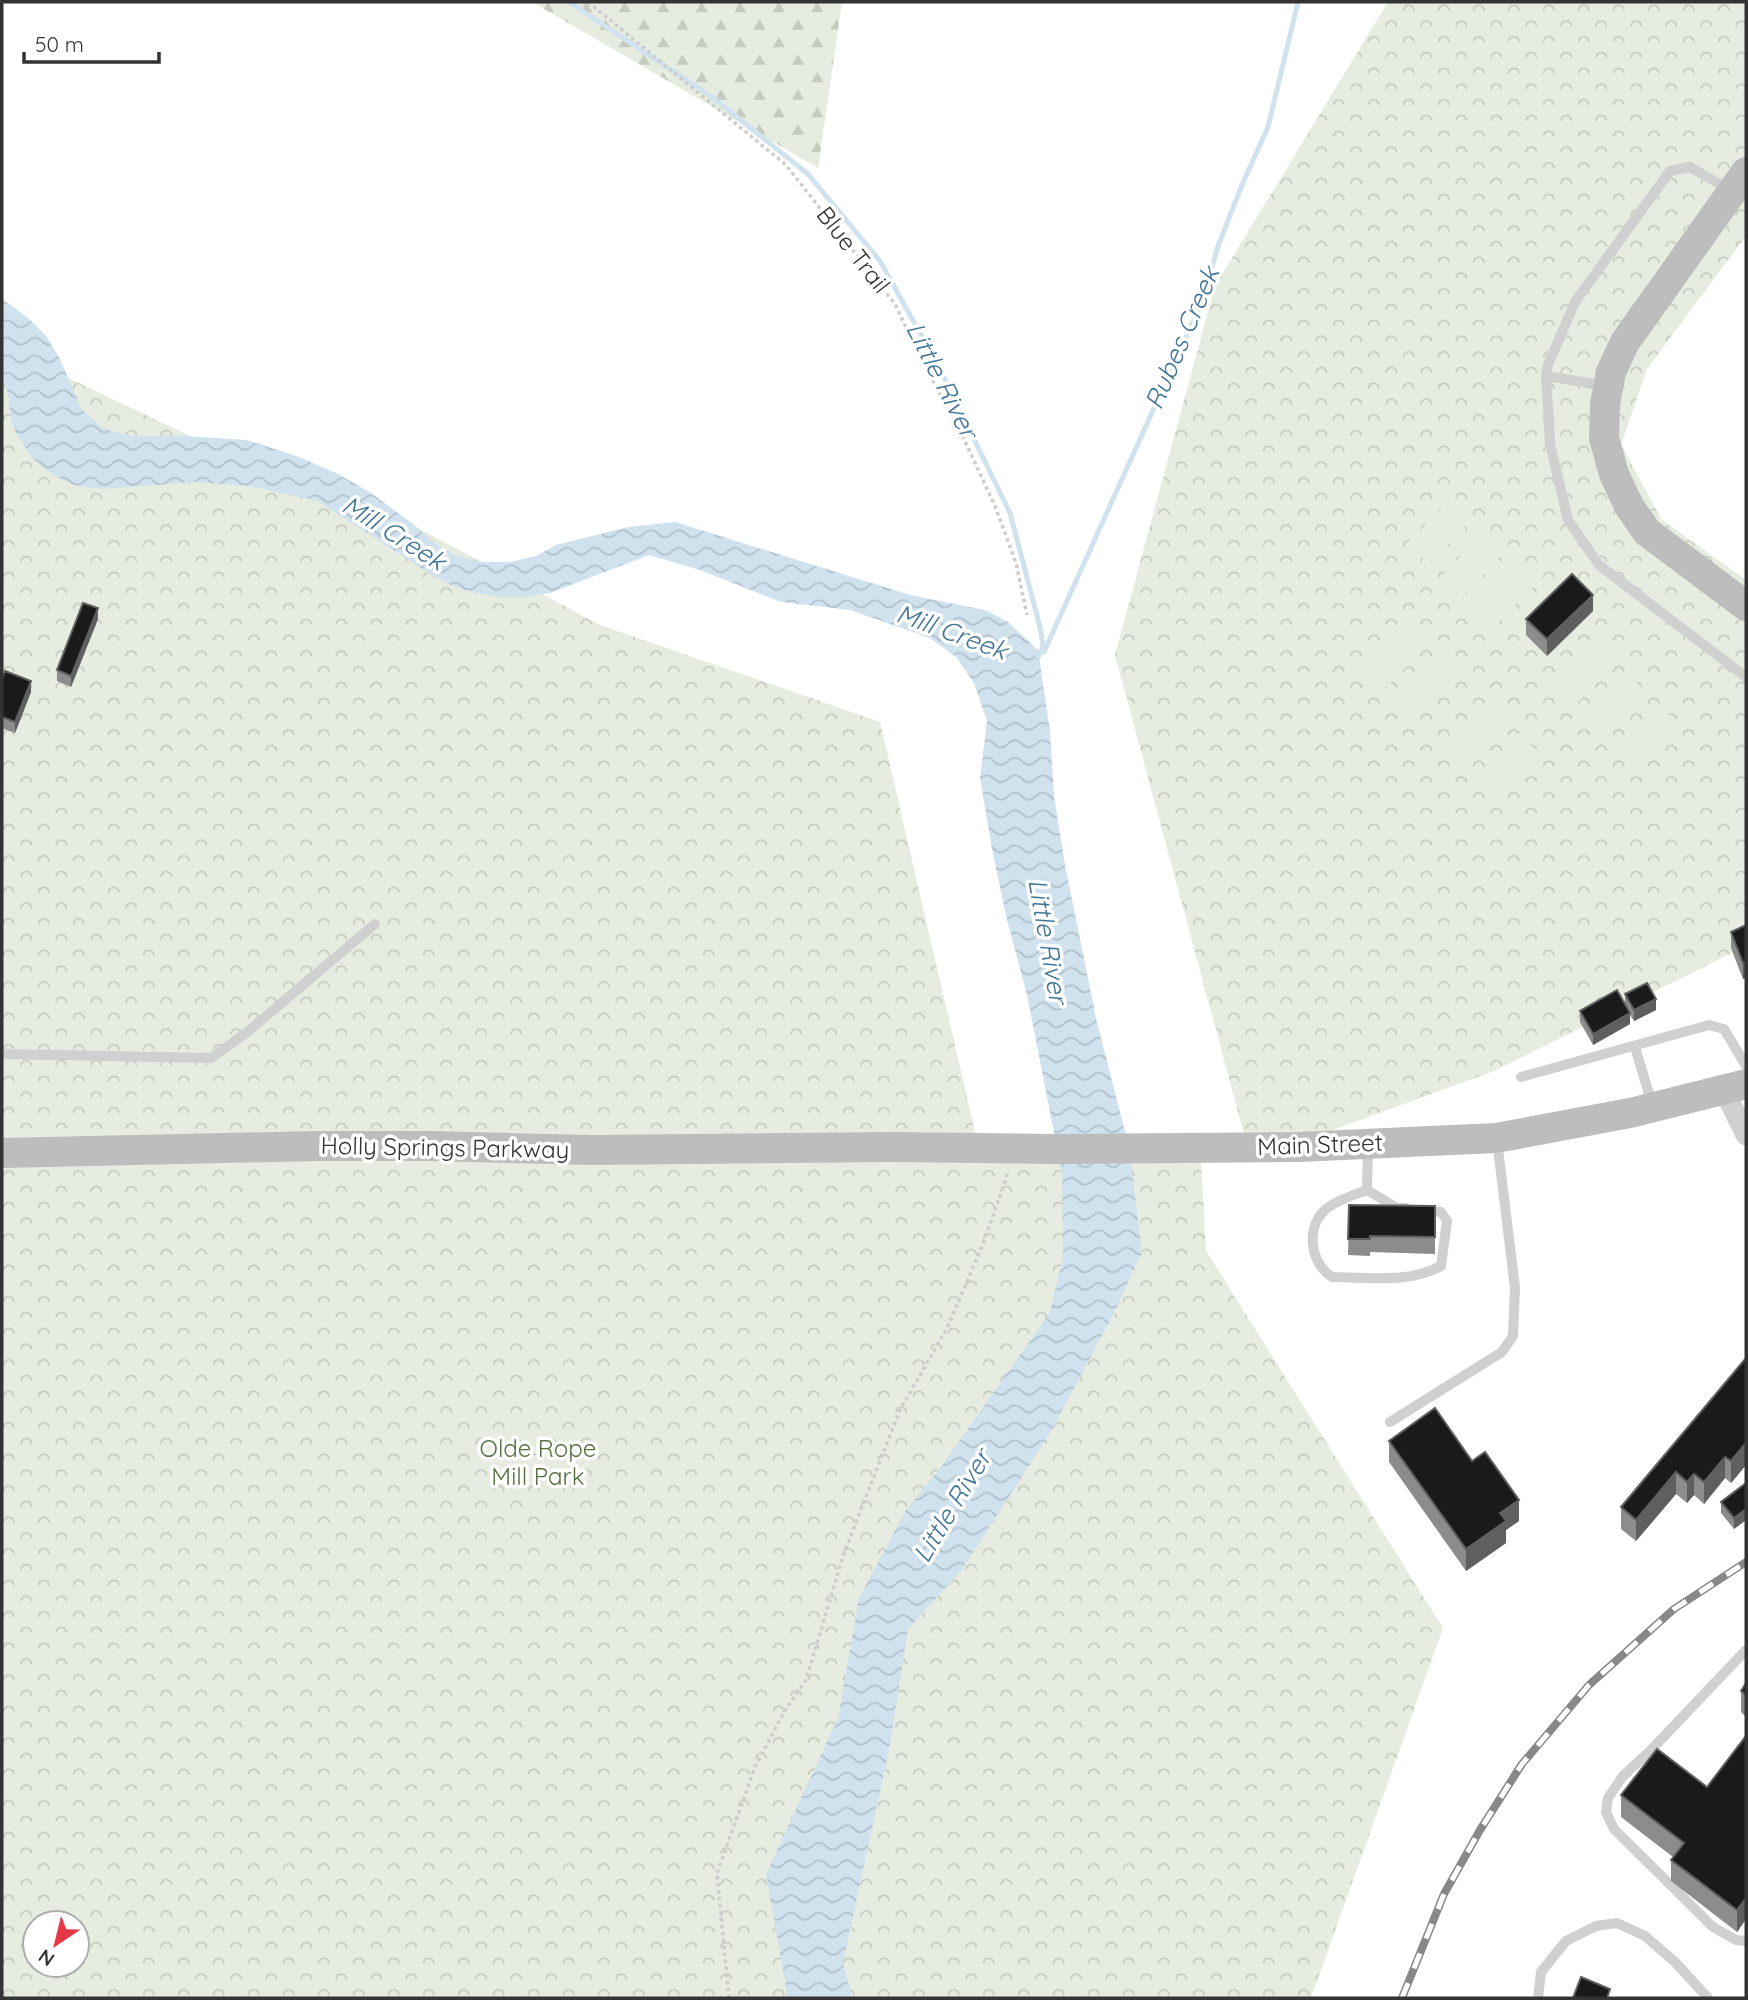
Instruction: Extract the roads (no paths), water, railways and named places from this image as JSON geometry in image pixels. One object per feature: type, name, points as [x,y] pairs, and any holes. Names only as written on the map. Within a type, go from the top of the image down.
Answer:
[{"type":"main road","points":[[1739,182],[1625,342],[1611,372],[1605,404],[1604,438],[1614,474],[1629,506],[1647,532],[1746,606]]},
{"type":"main road","name":"Main Street","points":[[888,1147],[1243,1148],[1496,1138],[1564,1126],[1735,1087]]},
{"type":"main road","name":"Holly Springs Parkway","points":[[2,1153],[317,1146],[590,1150],[888,1147]]},
{"type":"street","points":[[1735,1087],[1746,1135]]},
{"type":"lane","points":[[1739,182],[1690,167],[1670,171],[1575,302],[1548,365],[1546,376],[1550,444],[1568,520],[1599,565],[1746,677]]},
{"type":"lane","points":[[1546,376],[1609,386]]},
{"type":"lane","points":[[2,1054],[211,1058],[246,1033],[375,924]]},
{"type":"lane","points":[[1521,1077],[1709,1025],[1724,1029],[1746,1066]]},
{"type":"lane","points":[[1636,1047],[1653,1107]]},
{"type":"lane","points":[[1390,1422],[1502,1352],[1513,1336],[1516,1288],[1496,1138]]},
{"type":"lane","points":[[1367,1190],[1368,1143]]},
{"type":"lane","points":[[1367,1190],[1397,1208],[1441,1212],[1447,1221],[1441,1266],[1412,1278],[1332,1277],[1323,1272],[1313,1251],[1313,1228],[1325,1210],[1367,1190]]},
{"type":"lane","points":[[1746,1650],[1623,1776],[1608,1798],[1606,1812],[1614,1829],[1713,1927],[1736,1940],[1746,1941]]},
{"type":"lane","points":[[1538,1998],[1541,1972],[1566,1941],[1596,1926],[1617,1923],[1645,1936],[1675,1962],[1708,1998]]},
{"type":"water","name":"Mill Creek","points":[[2,299],[27,317],[46,336],[60,359],[81,408],[100,426],[134,436],[247,440],[299,457],[336,473],[371,493],[433,542],[456,556],[482,562],[510,562],[536,556],[556,545],[628,527],[675,522],[910,595],[985,610],[1008,622],[1038,650],[1050,731],[1054,796],[1065,865],[1096,1018],[1129,1147],[1142,1252],[1114,1313],[1049,1435],[961,1571],[908,1629],[889,1750],[843,1963],[852,1998],[788,1998],[766,1874],[838,1718],[859,1598],[906,1510],[938,1471],[1050,1312],[1063,1256],[1062,1173],[1027,995],[992,849],[980,778],[987,721],[974,683],[956,657],[930,638],[850,610],[781,602],[700,570],[649,555],[550,593],[497,597],[457,588],[433,576],[318,501],[249,486],[196,482],[104,489],[77,486],[53,475],[32,458],[12,423],[8,394],[2,378]]},
{"type":"waterway","name":"Little River","points":[[569,2],[712,97],[808,174],[880,261],[940,369],[1010,513],[1040,627],[1043,646],[1037,660]]},
{"type":"waterway","name":"Rubes Creek","points":[[1044,652],[1201,304],[1218,246],[1268,127],[1298,2]]},
{"type":"railway","points":[[1402,1998],[1444,1894],[1522,1764],[1589,1685],[1674,1609],[1746,1562]]},
{"type":"park label","name":"Olde Rope Mill Park","points":[[538,1463]]}]
